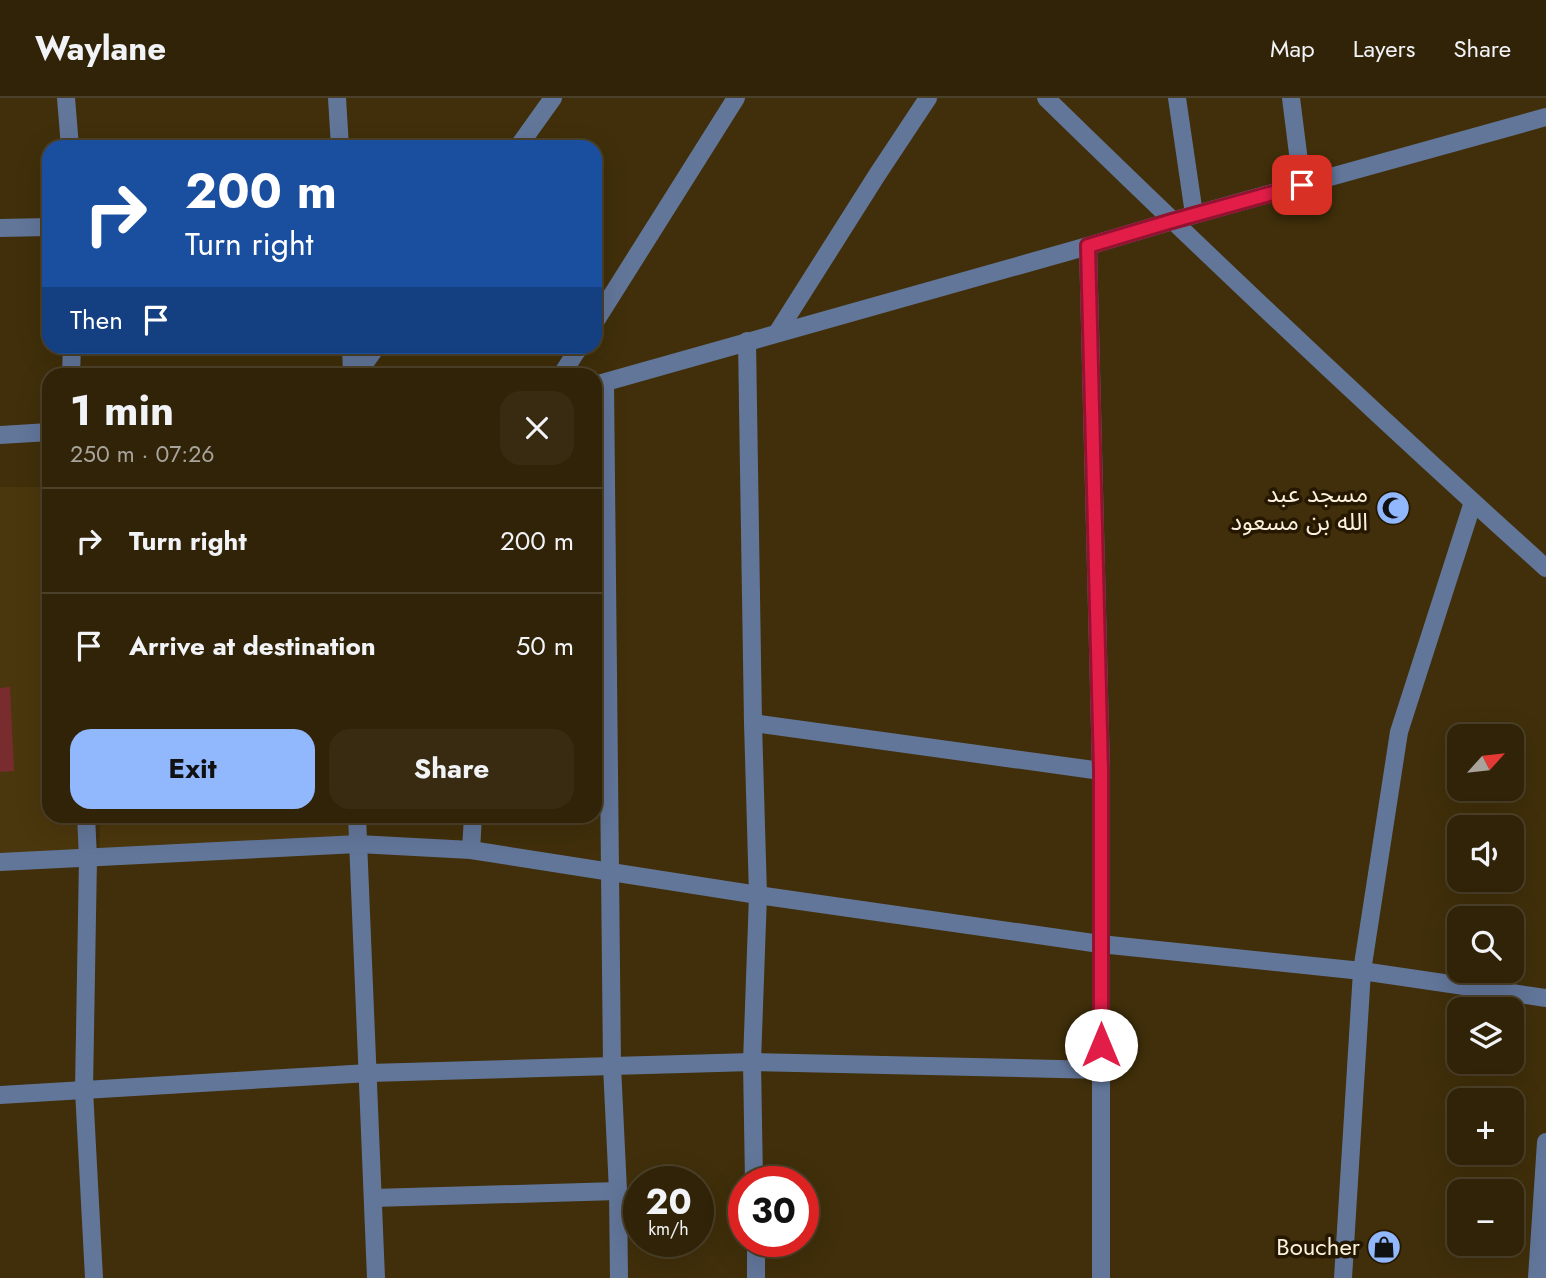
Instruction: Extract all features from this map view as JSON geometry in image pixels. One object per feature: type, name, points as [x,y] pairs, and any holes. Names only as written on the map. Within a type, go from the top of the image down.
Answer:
[{"type":"street","points":[[66,98],[69,140]]},
{"type":"street","points":[[337,98],[340,140]]},
{"type":"street","points":[[523,140],[553,98]]},
{"type":"street","points":[[602,311],[736,98]]},
{"type":"street","points":[[777,332],[928,98]]},
{"type":"street","points":[[1046,98],[1172,221],[1546,568]]},
{"type":"street","points":[[1177,98],[1194,215]]},
{"type":"street","points":[[1291,98],[1302,185]]},
{"type":"street","points":[[602,383],[1546,117]]},
{"type":"street","points":[[0,229],[42,227]]},
{"type":"street","points":[[1088,246],[1101,771],[1101,1278]]},
{"type":"street","points":[[747,341],[752,723],[758,895],[752,1062],[754,1166]]},
{"type":"street","points":[[360,368],[371,354]]},
{"type":"street","points":[[0,435],[42,432]]},
{"type":"street","points":[[602,482],[612,1066],[619,1278]]},
{"type":"street","points":[[1343,1278],[1362,971],[1399,732],[1474,502]]},
{"type":"street","points":[[752,723],[1101,771]]},
{"type":"street","points":[[86,823],[84,1090],[94,1278]]},
{"type":"street","points":[[357,823],[376,1278]]},
{"type":"street","points":[[471,850],[473,823]]},
{"type":"street","points":[[0,862],[358,844],[471,850],[1100,944],[1362,971],[1546,998]]},
{"type":"street","points":[[0,1095],[369,1073],[752,1062],[1101,1070]]},
{"type":"street","points":[[1537,1278],[1546,1142]]},
{"type":"street","points":[[373,1198],[618,1191]]},
{"type":"street","points":[[755,1257],[756,1278]]},
{"type":"shaded area","points":[[0,487],[42,487],[42,823],[82,823],[84,863],[0,862]]},
{"type":"shaded area","points":[[10,687],[14,771],[0,772],[0,688]]},
{"type":"shaded area","points":[[100,823],[348,823],[348,846],[99,861]]},
{"type":"place","name":"مسجد عبد الله بن مسعود","points":[[1393,508]]},
{"type":"place","name":"Boucher","points":[[1384,1247]]},
{"type":"route","points":[[1101,1045],[1101,771],[1088,246],[1302,185]]}]
